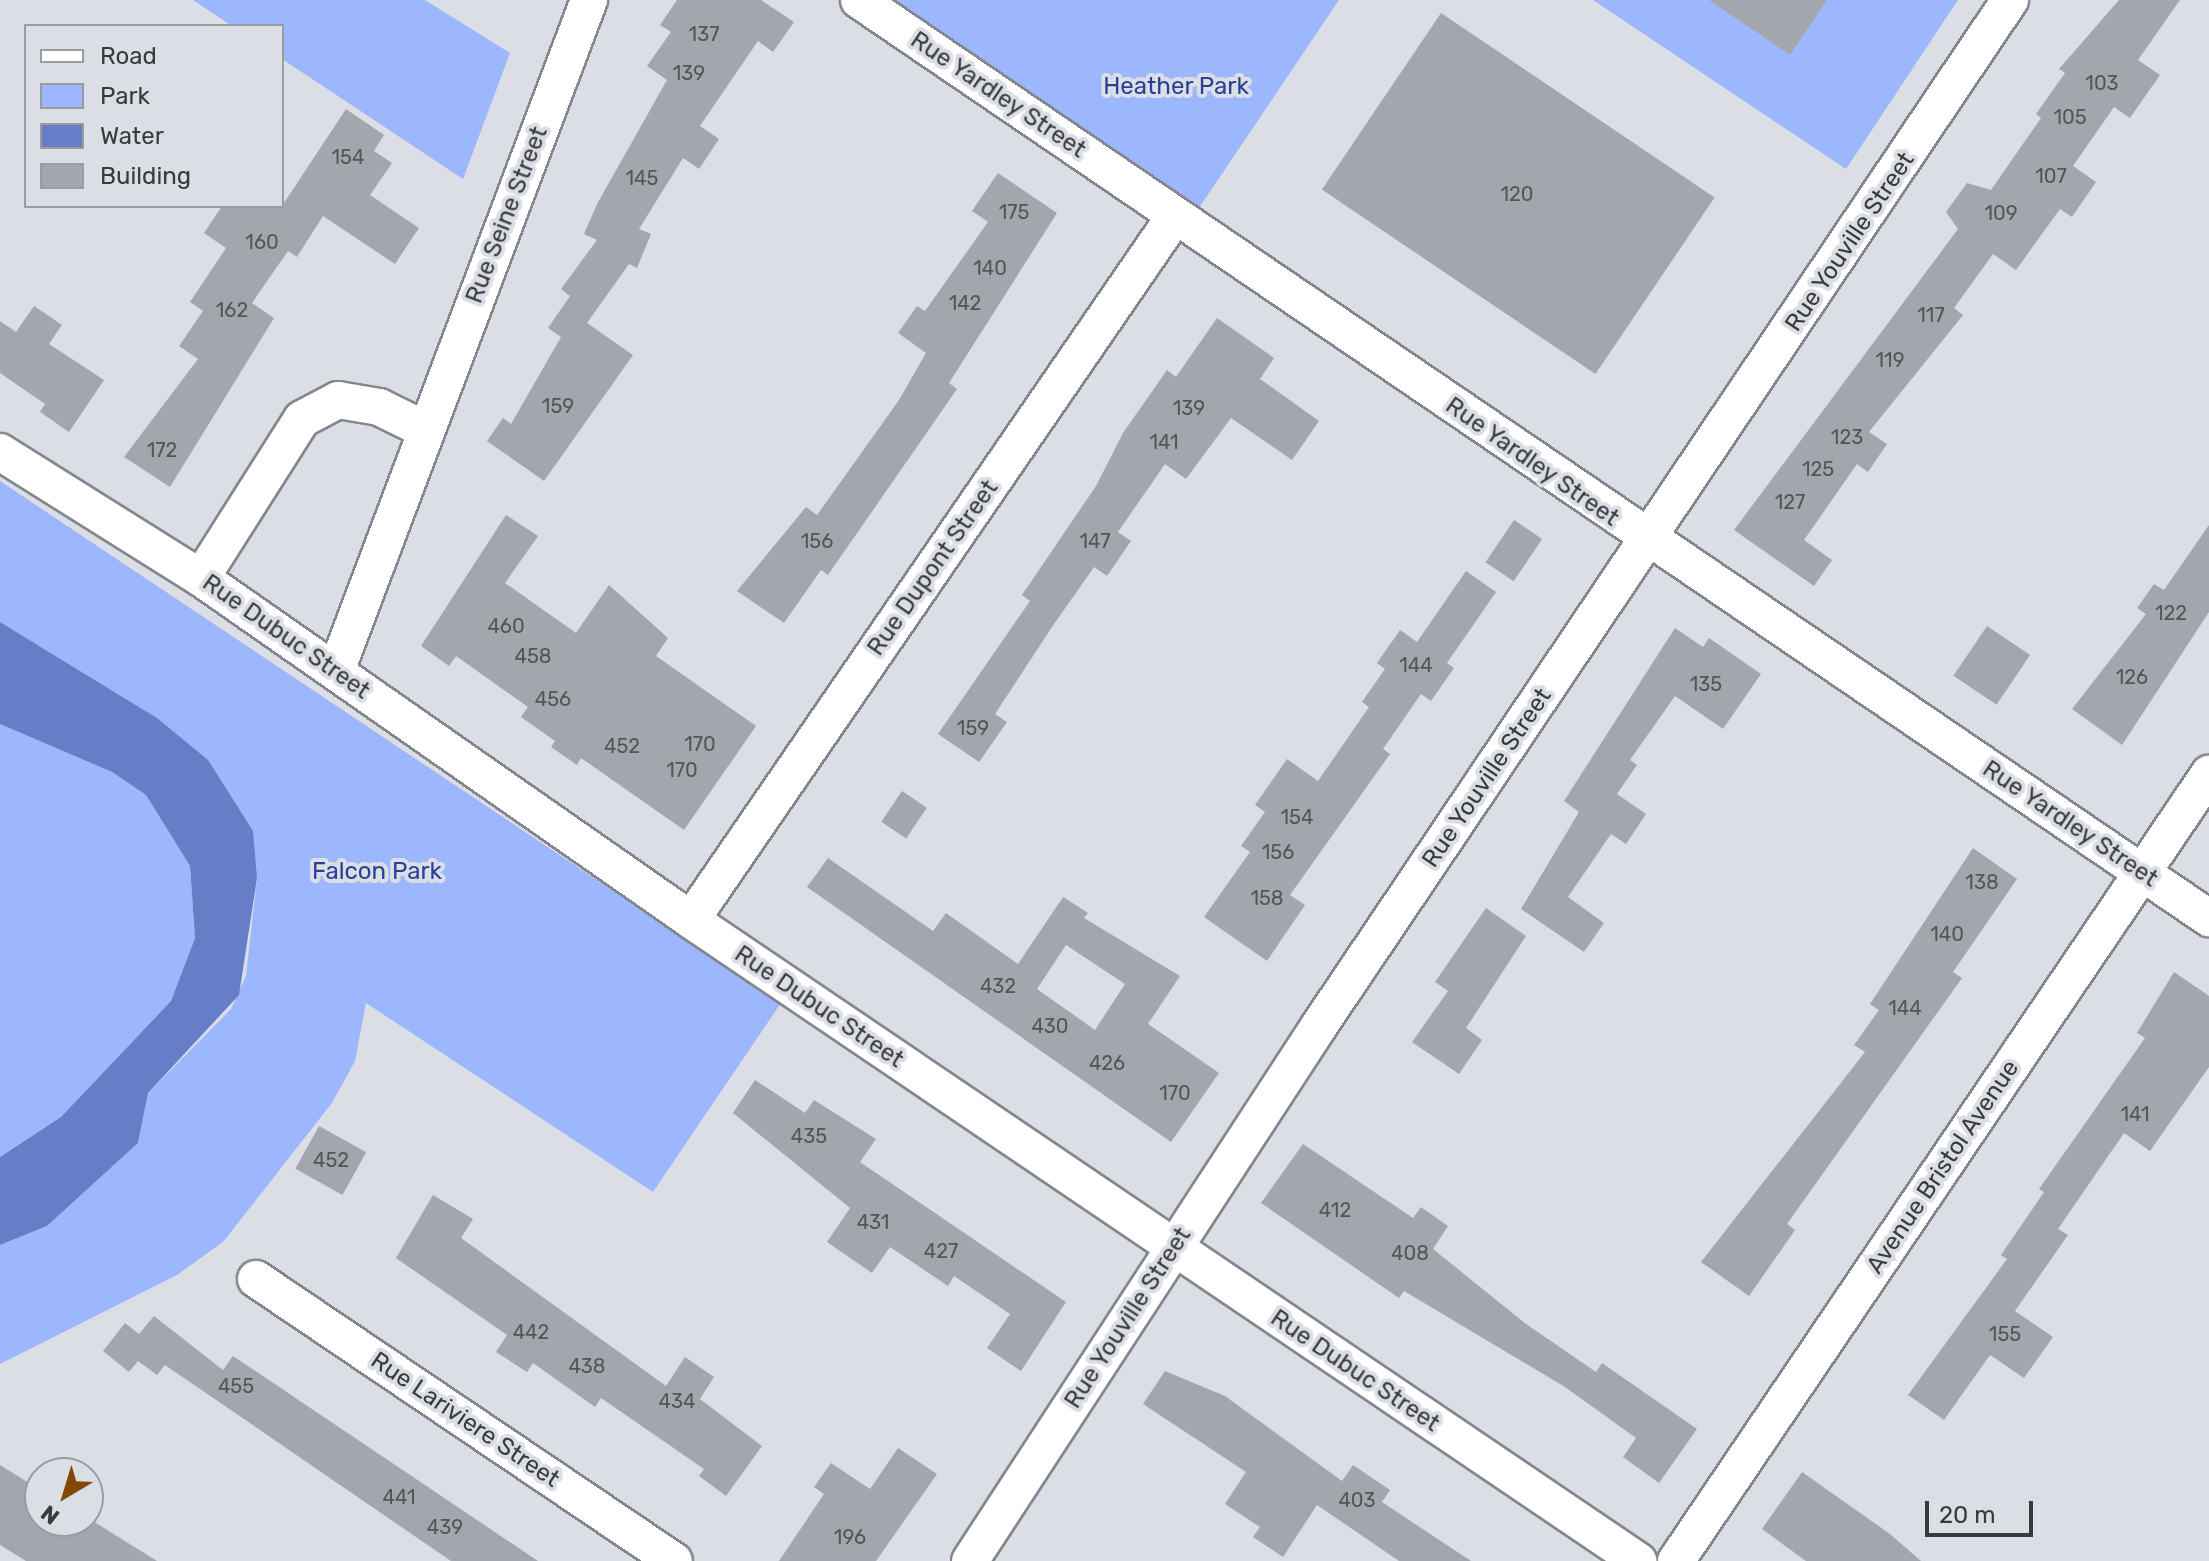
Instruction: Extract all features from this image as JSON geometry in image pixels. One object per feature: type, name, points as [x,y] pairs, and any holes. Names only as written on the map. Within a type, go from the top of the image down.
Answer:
[{"type":"street","name":"Rue Seine Street","points":[[336,671],[424,429],[589,0]]},
{"type":"street","name":"Rue Yardley Street","points":[[859,0],[1648,542],[2209,918]]},
{"type":"street","name":"Rue Youville Street","points":[[970,1561],[1173,1249],[2010,0]]},
{"type":"street","name":"Rue Dupont Street","points":[[691,920],[1175,216]]},
{"type":"street","points":[[201,578],[302,419],[338,400],[379,407],[424,429]]},
{"type":"street","name":"Rue Dubuc Street","points":[[0,452],[201,578],[691,920],[1638,1561]]},
{"type":"street","name":"Avenue Bristol Avenue","points":[[1676,1561],[2209,774]]},
{"type":"street","name":"Rue Lariviere Street","points":[[256,1279],[674,1561]]},
{"type":"green space","points":[[193,0],[425,0],[510,53],[463,179],[284,60],[284,24],[229,24]]},
{"type":"green space","name":"Heather Park","points":[[895,0],[1339,0],[1199,208]]},
{"type":"green space","points":[[1593,0],[1958,0],[1846,169]]},
{"type":"green space","name":"Falcon Park","points":[[0,481],[781,1003],[653,1192],[366,1003],[355,1061],[332,1103],[223,1242],[177,1275],[0,1364],[0,1245],[47,1226],[138,1143],[148,1093],[231,1009],[246,976],[257,878],[157,718],[0,622]]},
{"type":"green space","points":[[0,724],[112,772],[146,795],[190,866],[195,938],[171,1001],[61,1117],[0,1157]]},
{"type":"water","points":[[0,622],[157,718],[208,760],[253,831],[257,878],[239,995],[148,1093],[138,1143],[47,1226],[0,1245],[0,1157],[61,1117],[171,1001],[195,938],[190,866],[146,795],[112,772],[0,724]]},
{"type":"building","points":[[677,0],[761,0],[794,22],[773,52],[758,41],[700,126],[719,139],[699,169],[683,158],[639,229],[651,234],[637,268],[629,264],[587,323],[633,355],[544,481],[487,441],[503,418],[511,424],[561,337],[548,328],[570,296],[561,289],[597,240],[584,234],[597,204],[667,80],[647,66],[671,32],[660,25]]},
{"type":"building","points":[[1709,0],[1827,0],[1790,55]]},
{"type":"building","points":[[2119,0],[2180,0],[2138,60],[2160,75],[2130,118],[2114,107],[2073,166],[2096,182],[2072,217],[2060,209],[2016,270],[1993,254],[1954,308],[1963,315],[1869,432],[1887,444],[1868,472],[1857,464],[1804,540],[1832,560],[1814,586],[1734,530],[1958,229],[1946,212],[1967,183],[1991,190],[2041,118],[2036,114],[2065,73],[2059,69]]},
{"type":"building","points":[[1441,13],[1715,198],[1595,374],[1322,190]]},
{"type":"building","points":[[346,109],[384,135],[374,151],[392,163],[370,195],[419,228],[395,264],[323,216],[297,257],[288,251],[252,303],[274,318],[170,487],[124,457],[198,359],[179,346],[203,311],[190,302],[226,248],[204,233],[221,208],[284,208],[284,203]]},
{"type":"building","points":[[998,173],[1057,213],[949,383],[957,389],[828,575],[821,570],[784,623],[737,591],[806,507],[817,515],[899,400],[926,353],[898,333],[917,306],[925,311],[988,222],[972,211]]},
{"type":"building","points":[[34,306],[62,325],[49,344],[104,380],[69,432],[40,412],[45,404],[0,373],[0,321],[16,332]]},
{"type":"building","points":[[1217,318],[1274,358],[1260,379],[1319,421],[1292,460],[1231,418],[1186,479],[1165,464],[1118,532],[1131,541],[1107,576],[1094,567],[1052,627],[995,714],[1007,722],[979,762],[938,734],[1030,601],[1022,595],[1096,486],[1123,433],[1167,370],[1176,377]]},
{"type":"building","points":[[506,515],[538,536],[505,583],[576,633],[609,585],[668,638],[656,656],[756,726],[684,830],[581,758],[577,765],[551,747],[555,741],[521,717],[528,707],[456,656],[449,666],[421,646]]},
{"type":"building","points":[[1514,520],[1542,539],[1514,581],[1485,562]]},
{"type":"building","points":[[2209,525],[2209,612],[2122,745],[2072,709],[2146,614],[2137,608],[2154,584],[2164,590]]},
{"type":"building","points":[[1466,571],[1496,592],[1447,663],[1454,668],[1431,701],[1421,694],[1383,749],[1390,754],[1290,895],[1305,905],[1267,961],[1204,917],[1250,852],[1241,846],[1265,812],[1255,805],[1287,759],[1318,781],[1369,707],[1362,702],[1385,669],[1377,663],[1400,630],[1417,642]]},
{"type":"building","points":[[1987,626],[2030,655],[1997,705],[1953,676]]},
{"type":"building","points":[[1675,628],[1703,647],[1709,638],[1761,674],[1723,729],[1675,696],[1630,760],[1637,765],[1617,794],[1646,814],[1626,844],[1611,834],[1568,897],[1604,923],[1584,952],[1521,909],[1579,812],[1564,801]]},
{"type":"building","points":[[902,791],[927,808],[906,838],[881,822]]},
{"type":"building","points":[[1973,848],[2017,879],[1953,972],[1962,978],[1787,1224],[1795,1230],[1749,1296],[1701,1262],[1865,1052],[1854,1045],[1879,1010],[1870,1004]]},
{"type":"building","points":[[828,858],[933,931],[946,913],[1018,964],[1063,897],[1088,913],[1084,918],[1180,976],[1148,1024],[1219,1073],[1171,1142],[807,887]],"holes":[[[1066,945],[1125,984],[1095,1030],[1037,989]]]},
{"type":"building","points":[[1486,908],[1526,936],[1466,1028],[1482,1040],[1459,1074],[1412,1042],[1448,991],[1435,982]]},
{"type":"building","points":[[2174,972],[2209,996],[2209,1067],[2150,1151],[2124,1133],[2058,1229],[2068,1235],[2015,1311],[2053,1337],[2024,1378],[1990,1355],[1944,1420],[1908,1395],[2007,1259],[2001,1255],[2044,1192],[2039,1189],[2145,1038],[2137,1033]]},
{"type":"building","points":[[755,1080],[805,1113],[814,1100],[876,1139],[860,1162],[1066,1302],[1021,1371],[987,1348],[1010,1314],[954,1276],[948,1286],[890,1247],[872,1273],[827,1242],[850,1208],[733,1113]]},
{"type":"building","points":[[319,1126],[366,1152],[342,1195],[295,1169]]},
{"type":"building","points":[[1303,1144],[1413,1218],[1421,1207],[1448,1226],[1433,1249],[1526,1324],[1596,1372],[1602,1363],[1697,1429],[1659,1483],[1623,1457],[1636,1438],[1565,1387],[1404,1291],[1399,1298],[1261,1203]]},
{"type":"building","points":[[433,1195],[473,1219],[461,1238],[666,1386],[685,1357],[714,1377],[700,1399],[762,1446],[726,1496],[699,1476],[704,1469],[601,1398],[595,1407],[533,1363],[527,1372],[496,1352],[507,1335],[396,1258]]},
{"type":"building","points":[[154,1316],[223,1370],[233,1356],[538,1561],[451,1561],[165,1365],[157,1375],[138,1361],[129,1372],[103,1351],[125,1323],[139,1334]]},
{"type":"building","points":[[1165,1371],[1225,1396],[1342,1481],[1353,1465],[1390,1490],[1382,1502],[1471,1561],[1399,1561],[1317,1505],[1283,1557],[1253,1537],[1260,1527],[1225,1504],[1246,1472],[1143,1404]]},
{"type":"building","points":[[898,1448],[937,1474],[876,1561],[779,1561],[824,1494],[814,1487],[831,1463],[870,1489]]},
{"type":"building","points":[[0,1465],[24,1480],[24,1537],[104,1537],[104,1528],[157,1561],[26,1561],[0,1545]]},
{"type":"building","points":[[1802,1472],[1890,1534],[1921,1561],[1806,1561],[1762,1529]]}]
